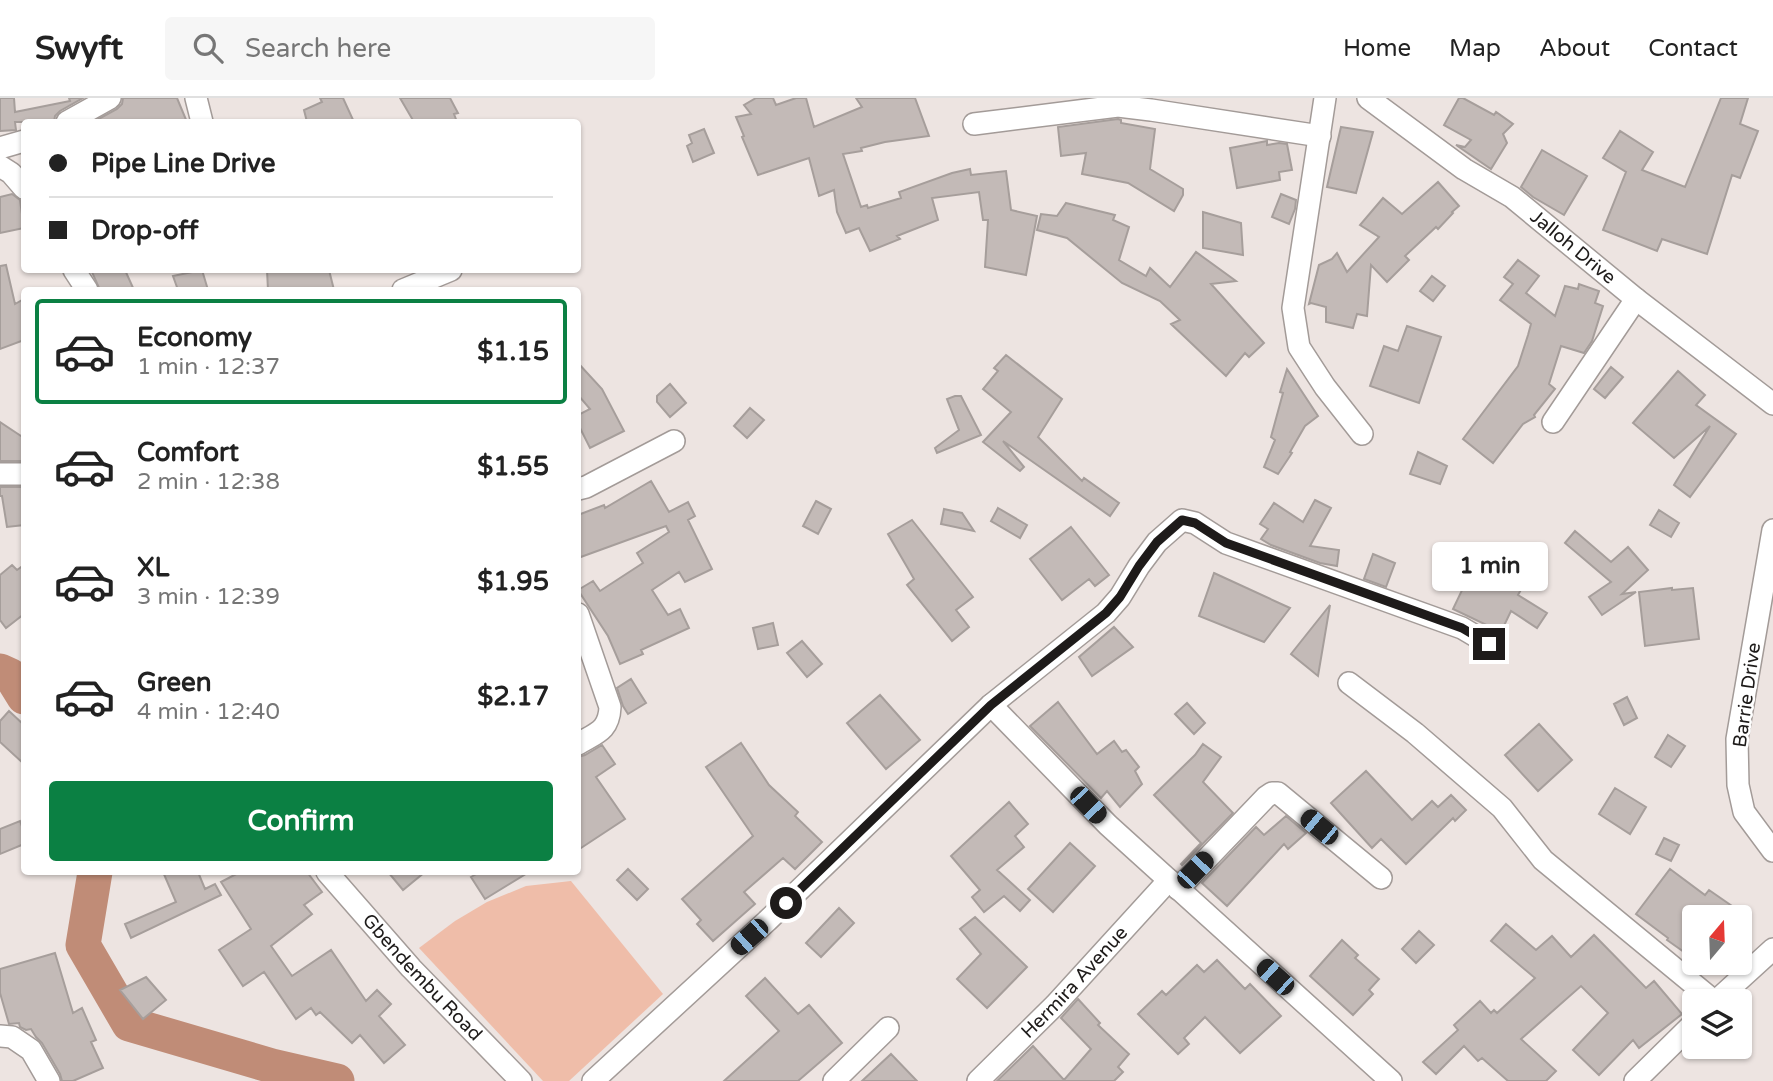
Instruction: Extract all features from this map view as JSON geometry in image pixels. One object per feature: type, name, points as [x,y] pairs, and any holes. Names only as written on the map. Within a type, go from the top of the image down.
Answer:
[{"type":"street","points":[[72,119],[110,98]]},
{"type":"street","points":[[196,98],[201,119]]},
{"type":"street","points":[[1325,98],[1293,308],[1299,347],[1325,387],[1362,434]]},
{"type":"street","name":"Jalloh Drive","points":[[1368,98],[1464,169],[1513,197],[1636,299],[1773,404]]},
{"type":"street","points":[[974,124],[1118,106],[1320,136]]},
{"type":"street","points":[[0,148],[21,142]]},
{"type":"street","points":[[0,166],[21,185]]},
{"type":"street","points":[[410,287],[444,273]]},
{"type":"street","points":[[1553,422],[1636,299]]},
{"type":"street","points":[[581,488],[674,441]]},
{"type":"street","points":[[0,474],[21,474]]},
{"type":"street","points":[[593,1081],[767,921],[991,705],[1106,613],[1157,542],[1182,520],[1195,523],[1226,543],[1462,628],[1489,644]]},
{"type":"street","name":"Barrie Drive","points":[[1773,530],[1737,739],[1738,785],[1744,812],[1773,851]]},
{"type":"street","points":[[581,623],[610,707],[610,718],[605,727],[581,742]]},
{"type":"street","points":[[1349,683],[1415,733],[1502,808],[1544,860],[1700,989]]},
{"type":"street","points":[[991,705],[1108,825],[1391,1081]]},
{"type":"street","name":"Hermira Avenue","points":[[978,1081],[1173,884],[1272,793],[1278,793],[1381,878]]},
{"type":"street","name":"Gbendembu Road","points":[[330,875],[411,968],[521,1081]]},
{"type":"street","points":[[1728,989],[1773,949]]},
{"type":"street","points":[[834,1081],[888,1028]]},
{"type":"street","points":[[1635,1081],[1682,1035]]},
{"type":"street","points":[[0,1037],[12,1037],[31,1050],[49,1081]]},
{"type":"shaded area","points":[[571,881],[663,994],[569,1081],[543,1081],[419,948],[455,921],[487,902],[526,886]]},
{"type":"building","points":[[0,98],[14,98],[15,112],[70,101],[69,98],[83,98],[60,111],[54,119],[21,119],[21,122],[15,122],[16,130],[0,131]]},
{"type":"building","points":[[123,98],[177,98],[186,119],[99,119],[122,104]]},
{"type":"building","points":[[320,98],[343,98],[353,119],[306,119],[304,110],[322,102]]},
{"type":"building","points":[[400,98],[450,98],[458,113],[454,114],[456,119],[412,119]]},
{"type":"building","points":[[756,98],[773,98],[776,105],[796,98],[806,98],[814,127],[862,107],[856,98],[915,98],[929,136],[885,142],[861,148],[862,151],[843,154],[861,207],[867,205],[868,208],[901,198],[899,192],[952,173],[970,169],[971,175],[1006,171],[1011,210],[1037,216],[1026,275],[985,267],[988,220],[983,220],[979,192],[932,198],[938,220],[897,236],[900,239],[870,251],[859,228],[846,233],[837,212],[834,190],[819,196],[809,158],[758,175],[736,117],[751,114],[744,105]]},
{"type":"building","points":[[1459,98],[1494,115],[1496,112],[1513,124],[1503,134],[1507,143],[1491,169],[1456,145],[1465,147],[1471,140],[1444,125]]},
{"type":"building","points":[[1721,98],[1748,98],[1740,124],[1758,131],[1740,178],[1732,175],[1707,254],[1662,239],[1657,251],[1603,230],[1626,172],[1603,158],[1620,131],[1653,152],[1642,170],[1685,187]]},
{"type":"building","points":[[1118,119],[1121,123],[1155,129],[1150,169],[1183,189],[1183,195],[1174,211],[1128,183],[1082,174],[1086,153],[1061,156],[1058,127]]},
{"type":"building","points":[[1341,127],[1373,132],[1356,193],[1327,187]]},
{"type":"building","points":[[704,129],[714,153],[693,162],[687,146],[692,143],[689,135]]},
{"type":"building","points":[[1267,141],[1267,145],[1287,144],[1292,170],[1279,172],[1280,180],[1237,188],[1230,148]]},
{"type":"building","points":[[1542,150],[1587,176],[1564,215],[1521,187]]},
{"type":"building","points":[[1438,182],[1459,206],[1438,229],[1436,227],[1405,256],[1409,260],[1387,282],[1371,265],[1367,316],[1357,314],[1353,328],[1326,322],[1326,307],[1309,304],[1319,265],[1332,259],[1337,253],[1347,272],[1379,237],[1360,225],[1383,198],[1402,214]]},
{"type":"building","points":[[12,194],[20,200],[21,229],[0,233],[0,197]]},
{"type":"building","points":[[1281,194],[1296,200],[1289,224],[1272,217]]},
{"type":"building","points":[[1066,203],[1115,215],[1113,220],[1129,227],[1119,260],[1146,276],[1150,268],[1170,287],[1196,252],[1236,281],[1211,284],[1264,343],[1249,357],[1245,353],[1226,376],[1171,324],[1180,320],[1160,301],[1122,283],[1067,238],[1037,230],[1041,214],[1057,216]]},
{"type":"building","points":[[1203,212],[1241,223],[1243,255],[1203,248]]},
{"type":"building","points":[[1518,260],[1539,276],[1526,293],[1555,316],[1565,286],[1578,289],[1579,284],[1599,291],[1595,303],[1603,306],[1592,341],[1584,353],[1561,346],[1549,384],[1555,389],[1535,417],[1523,424],[1493,463],[1463,439],[1518,366],[1528,335],[1531,324],[1500,300],[1513,284],[1504,277]]},
{"type":"building","points":[[6,265],[15,304],[21,301],[21,341],[0,349],[0,266]]},
{"type":"building","points":[[92,273],[126,273],[133,287],[99,287]]},
{"type":"building","points":[[203,273],[207,287],[177,287],[173,276]]},
{"type":"building","points":[[267,273],[330,273],[333,287],[268,287]]},
{"type":"building","points":[[1432,276],[1445,286],[1433,301],[1420,291]]},
{"type":"building","points":[[1407,326],[1441,337],[1419,403],[1370,386],[1384,346],[1398,351]]},
{"type":"building","points":[[1006,355],[1062,399],[1038,437],[1082,481],[1084,478],[1119,503],[1110,516],[1003,441],[1024,467],[1020,471],[983,442],[1011,412],[983,389],[998,371],[994,368]]},
{"type":"building","points":[[581,366],[602,389],[624,431],[590,448],[581,430],[581,414],[590,409],[581,398]]},
{"type":"building","points":[[1611,367],[1623,377],[1605,398],[1594,389]]},
{"type":"building","points":[[1287,369],[1318,416],[1305,426],[1278,474],[1264,467],[1275,440],[1271,437]]},
{"type":"building","points":[[1678,371],[1705,395],[1696,405],[1736,434],[1690,497],[1674,485],[1710,426],[1674,458],[1633,423]]},
{"type":"building","points":[[670,384],[686,403],[670,417],[657,402],[657,396]]},
{"type":"building","points":[[961,396],[981,435],[937,453],[935,448],[959,430],[947,399]]},
{"type":"building","points":[[750,408],[764,420],[747,438],[734,426]]},
{"type":"building","points":[[0,422],[21,436],[21,461],[0,461]]},
{"type":"building","points":[[1418,452],[1447,466],[1440,484],[1410,474]]},
{"type":"building","points":[[651,481],[669,512],[688,502],[695,516],[688,520],[712,569],[685,582],[679,572],[652,590],[668,615],[680,609],[689,628],[641,650],[643,654],[620,664],[608,636],[581,595],[581,588],[593,581],[600,591],[643,563],[637,553],[669,532],[666,526],[581,557],[581,514],[604,505],[605,508]]},
{"type":"building","points":[[0,487],[21,487],[21,525],[7,527]]},
{"type":"building","points":[[1315,500],[1331,508],[1310,546],[1339,550],[1337,566],[1320,563],[1261,539],[1268,529],[1260,524],[1274,503],[1303,522]]},
{"type":"building","points":[[816,501],[831,509],[818,534],[803,526]]},
{"type":"building","points":[[998,508],[1027,525],[1020,538],[991,521]]},
{"type":"building","points":[[944,509],[962,513],[974,531],[941,524]]},
{"type":"building","points":[[1659,510],[1679,523],[1671,537],[1650,525]]},
{"type":"building","points":[[912,520],[973,597],[956,610],[969,627],[952,641],[907,585],[914,579],[888,534]]},
{"type":"building","points":[[1071,527],[1109,575],[1095,586],[1089,579],[1062,600],[1030,559]]},
{"type":"building","points":[[1575,531],[1611,562],[1628,547],[1648,570],[1622,594],[1636,592],[1602,615],[1589,597],[1611,582],[1565,543]]},
{"type":"building","points":[[1373,554],[1395,563],[1386,587],[1364,579]]},
{"type":"building","points":[[1475,563],[1523,586],[1518,595],[1547,613],[1537,628],[1511,611],[1501,632],[1453,609]]},
{"type":"building","points":[[12,565],[17,570],[21,567],[21,616],[6,628],[0,620],[0,575]]},
{"type":"building","points":[[1214,573],[1290,608],[1264,642],[1199,616]]},
{"type":"building","points":[[1693,588],[1699,639],[1645,646],[1639,592]]},
{"type":"building","points":[[1330,605],[1318,676],[1291,654]]},
{"type":"building","points":[[773,623],[778,645],[758,649],[753,628]]},
{"type":"building","points":[[1114,627],[1133,647],[1092,676],[1079,657]]},
{"type":"building","points":[[802,641],[822,664],[807,677],[787,653]]},
{"type":"building","points":[[631,679],[646,703],[628,714],[617,688]]},
{"type":"building","points":[[880,695],[920,740],[886,769],[847,723]]},
{"type":"building","points":[[1627,697],[1637,718],[1624,725],[1614,704]]},
{"type":"building","points":[[1058,702],[1097,754],[1114,741],[1122,752],[1126,750],[1139,767],[1135,771],[1142,784],[1120,807],[1107,791],[1101,798],[1030,726]]},
{"type":"building","points":[[1187,703],[1205,723],[1194,734],[1175,714]]},
{"type":"building","points":[[9,711],[21,722],[21,761],[0,742],[0,721]]},
{"type":"building","points":[[1539,724],[1572,760],[1538,791],[1505,755]]},
{"type":"building","points":[[1668,735],[1685,746],[1671,767],[1655,757]]},
{"type":"building","points":[[741,743],[769,785],[798,812],[795,816],[822,842],[795,869],[783,858],[744,892],[755,904],[713,941],[697,924],[701,920],[682,899],[753,836],[706,767]]},
{"type":"building","points":[[1203,744],[1221,757],[1203,782],[1233,813],[1182,865],[1201,843],[1154,795]]},
{"type":"building","points":[[602,745],[615,764],[596,777],[625,819],[581,848],[581,756]]},
{"type":"building","points":[[1366,771],[1412,820],[1432,801],[1438,807],[1451,795],[1466,810],[1455,821],[1453,818],[1406,864],[1381,839],[1372,848],[1331,803]]},
{"type":"building","points":[[1615,788],[1646,807],[1630,834],[1599,814]]},
{"type":"building","points":[[1009,802],[1028,824],[1015,836],[1024,847],[997,870],[1030,900],[1020,911],[1004,896],[984,912],[972,897],[980,890],[951,856]]},
{"type":"building","points":[[1286,816],[1306,833],[1288,849],[1284,844],[1227,906],[1202,883],[1256,827],[1264,835]]},
{"type":"building","points":[[20,821],[21,845],[0,854],[0,829]]},
{"type":"building","points":[[1664,838],[1679,845],[1671,861],[1656,854]]},
{"type":"building","points":[[1070,843],[1095,866],[1053,912],[1028,889]]},
{"type":"building","points":[[628,869],[648,889],[637,900],[617,880]]},
{"type":"building","points":[[1670,869],[1705,895],[1709,890],[1731,905],[1682,905],[1682,951],[1636,914]]},
{"type":"building","points":[[164,875],[199,875],[205,889],[215,884],[221,895],[131,938],[125,924],[176,902]]},
{"type":"building","points":[[234,875],[309,875],[322,892],[304,905],[312,914],[271,946],[292,976],[331,950],[366,1001],[377,990],[391,1004],[379,1016],[405,1045],[384,1063],[360,1035],[352,1043],[320,1012],[316,1015],[311,1008],[296,1019],[264,972],[243,986],[219,950],[251,929],[221,882]]},
{"type":"building","points":[[390,875],[421,875],[403,890]]},
{"type":"building","points":[[475,875],[524,875],[485,899],[471,877]]},
{"type":"building","points":[[839,908],[854,923],[821,957],[806,943]]},
{"type":"building","points":[[975,917],[1027,967],[987,1008],[957,979],[981,954],[960,929]]},
{"type":"building","points":[[1506,924],[1536,950],[1552,936],[1571,957],[1594,935],[1646,988],[1654,981],[1682,1014],[1639,1048],[1633,1040],[1599,1075],[1573,1050],[1608,1013],[1581,986],[1521,1039],[1556,1071],[1546,1081],[1508,1081],[1482,1058],[1478,1061],[1464,1046],[1436,1074],[1423,1062],[1458,1030],[1454,1025],[1480,1001],[1491,1013],[1494,1010],[1497,1013],[1535,978],[1491,941]]},
{"type":"building","points":[[1419,931],[1434,945],[1416,963],[1402,949]]},
{"type":"building","points":[[1342,940],[1358,955],[1355,958],[1379,979],[1369,990],[1373,994],[1353,1015],[1310,976]]},
{"type":"building","points":[[55,953],[73,1013],[82,1008],[96,1040],[91,1042],[103,1068],[73,1081],[62,1081],[42,1043],[31,1029],[20,1027],[19,1023],[9,1024],[0,993],[0,969]]},
{"type":"building","points":[[1217,960],[1245,989],[1250,984],[1281,1016],[1240,1053],[1205,1017],[1184,1038],[1189,1044],[1178,1054],[1138,1014],[1162,991],[1166,995],[1197,965],[1204,972]]},
{"type":"building","points":[[146,977],[166,1000],[143,1019],[120,990]]},
{"type":"building","points":[[765,978],[798,1014],[809,1005],[842,1043],[798,1081],[724,1081],[779,1031],[746,996]]},
{"type":"building","points":[[1078,999],[1100,1023],[1098,1025],[1129,1054],[1118,1067],[1123,1072],[1114,1081],[997,1081],[1033,1046],[1064,1080],[1091,1049],[1061,1018]]},
{"type":"building","points":[[891,1054],[917,1081],[862,1081]]},
{"type":"waterway","points":[[0,671],[11,676],[21,692]]},
{"type":"waterway","points":[[95,875],[83,945],[129,1024],[272,1066],[337,1081]]},
{"type":"route","points":[[786,903],[991,705],[1106,613],[1157,542],[1182,520],[1195,523],[1226,543],[1462,628],[1489,644]]}]
